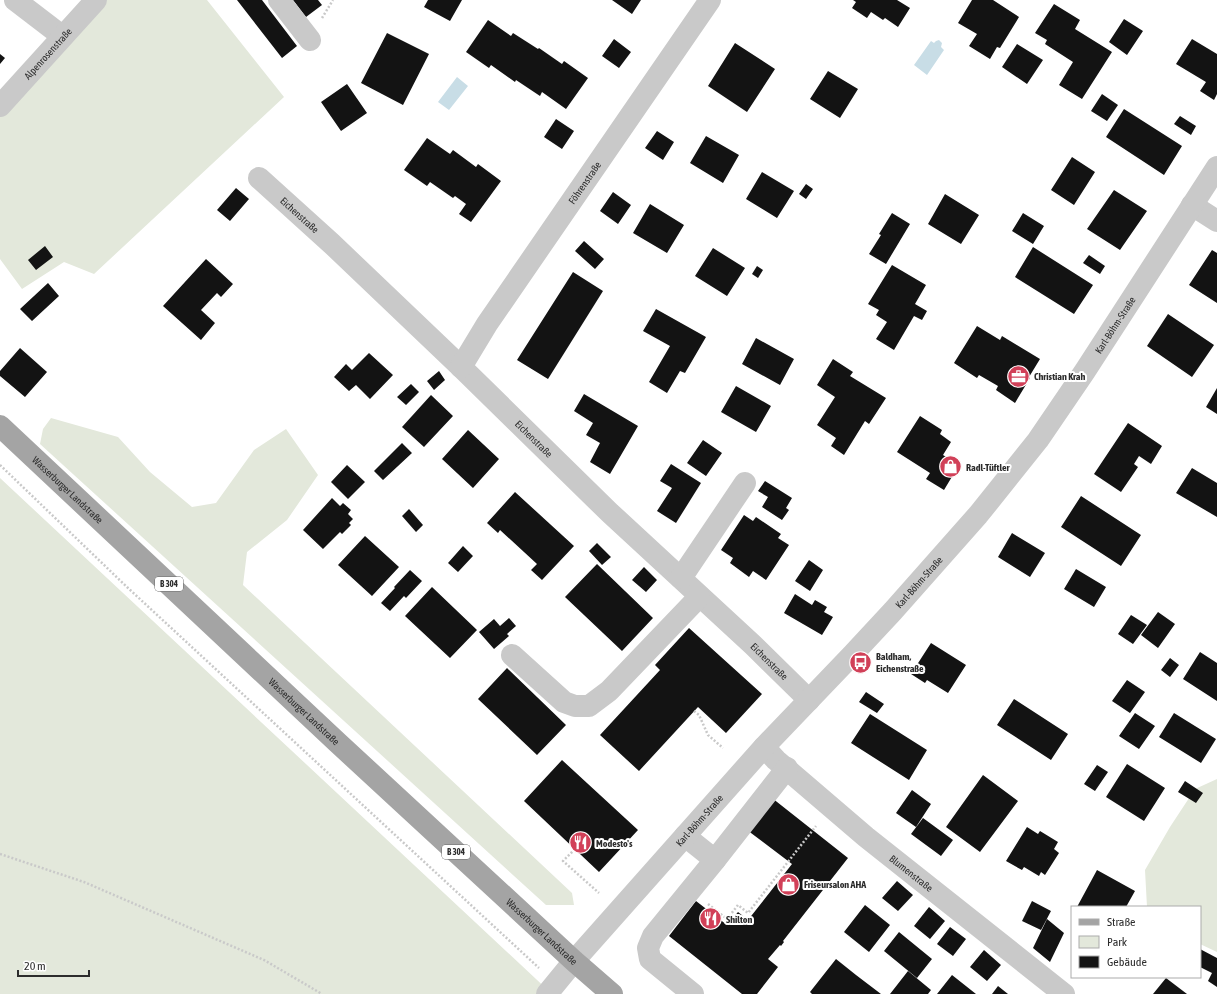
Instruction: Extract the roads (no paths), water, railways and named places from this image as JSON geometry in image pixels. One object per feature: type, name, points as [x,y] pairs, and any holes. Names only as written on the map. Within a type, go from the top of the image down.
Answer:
[{"type":"main road","name":"Wasserburger Landstraße","points":[[0,426],[326,732],[574,961],[612,994]]},
{"type":"street","points":[[15,0],[62,36]]},
{"type":"street","name":"Alpenrosenstraße","points":[[0,106],[96,0]]},
{"type":"street","points":[[279,0],[310,40]]},
{"type":"street","name":"Föhrenstraße","points":[[461,367],[487,324],[710,0]]},
{"type":"street","name":"Karl-Böhm-Straße","points":[[551,989],[574,961],[764,747],[893,611],[978,515],[1038,440],[1085,371],[1217,167]]},
{"type":"street","name":"Eichenstraße","points":[[259,178],[332,244],[461,367],[610,513],[681,578],[699,597],[753,645],[809,700]]},
{"type":"street","points":[[1192,205],[1217,221]]},
{"type":"street","points":[[681,578],[745,483]]},
{"type":"street","points":[[512,655],[564,702],[575,706],[589,706],[609,691],[699,597]]},
{"type":"street","name":"Blumenstraße","points":[[764,747],[776,760],[866,837],[1064,994]]},
{"type":"street","points":[[693,994],[650,959],[648,948],[653,936],[715,860],[786,768]]},
{"type":"street","points":[[685,836],[715,860]]},
{"type":"water","points":[[939,40],[942,43],[941,47],[944,50],[927,75],[914,65],[931,41],[934,43]]},
{"type":"water","points":[[457,77],[468,86],[449,110],[438,102]]},
{"type":"place","name":"Christian Krah","points":[[1018,376]]},
{"type":"place","name":"Radl-Tüftler","points":[[951,467]]},
{"type":"place","name":"Baldham, Eichenstraße","points":[[861,662]]},
{"type":"place","name":"Modesto's","points":[[580,843]]},
{"type":"place","name":"Friseursalon AHA","points":[[789,884]]},
{"type":"place","name":"Shilton","points":[[711,919]]}]
